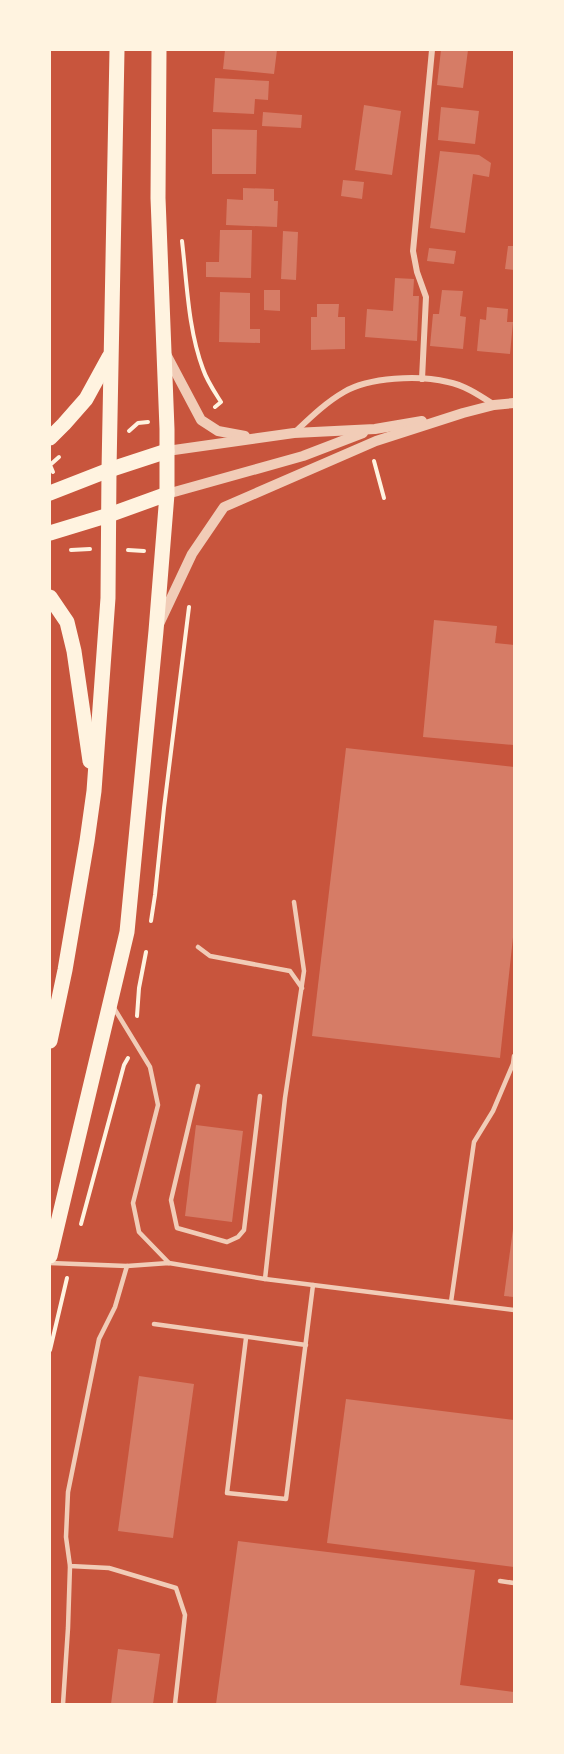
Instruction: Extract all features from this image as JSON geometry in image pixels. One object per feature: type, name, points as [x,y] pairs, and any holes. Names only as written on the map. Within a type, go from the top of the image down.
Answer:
[{"type":"main road","points":[[50,1041],[83,870],[94,790],[108,598],[117,50]]},
{"type":"main road","points":[[50,1256],[127,932],[156,631],[167,451],[158,198],[159,50]]},
{"type":"main road","points":[[50,438],[86,399],[111,353]]},
{"type":"main road","points":[[50,494],[109,470],[167,451]]},
{"type":"main road","points":[[50,532],[109,515],[166,494]]},
{"type":"main road","points":[[50,597],[68,622],[94,790]]},
{"type":"street","points":[[422,379],[426,297],[417,272],[413,251],[432,50]]},
{"type":"street","points":[[164,351],[201,420],[218,431],[254,438]]},
{"type":"street","points":[[294,433],[320,408],[346,391],[394,379],[448,382],[474,392],[494,405]]},
{"type":"street","points":[[156,631],[192,554],[224,507],[376,441],[463,413],[494,405],[514,403]]},
{"type":"street","points":[[167,451],[294,433],[375,429],[463,413]]},
{"type":"street","points":[[166,494],[303,456],[375,429]]},
{"type":"lane","points":[[265,1279],[285,1098],[304,971],[294,902]]},
{"type":"lane","points":[[198,947],[210,956],[290,971],[302,988]]},
{"type":"lane","points":[[110,1000],[150,1067],[158,1105],[133,1203],[139,1232],[169,1263]]},
{"type":"lane","points":[[451,1302],[474,1142],[493,1111],[513,1064],[514,1056]]},
{"type":"lane","points":[[198,1086],[171,1200],[177,1228],[227,1242],[238,1237],[244,1230],[260,1096]]},
{"type":"lane","points":[[50,1263],[127,1266],[169,1263],[265,1279],[514,1310]]},
{"type":"lane","points":[[63,1704],[70,1566],[66,1538],[68,1492],[99,1339],[115,1307],[127,1266]]},
{"type":"lane","points":[[246,1338],[227,1493],[286,1499],[314,1285]]},
{"type":"lane","points":[[154,1324],[306,1345]]},
{"type":"lane","points":[[70,1566],[108,1568],[177,1588],[185,1615],[175,1704]]},
{"type":"lane","points":[[500,1581],[514,1583]]},
{"type":"path","points":[[181,232],[197,350],[208,381],[221,402]]},
{"type":"path","points":[[374,461],[384,498]]},
{"type":"building","points":[[225,50],[277,50],[274,74],[223,69]]},
{"type":"building","points":[[441,50],[468,50],[463,88],[437,85]]},
{"type":"building","points":[[215,78],[269,81],[268,100],[255,99],[254,114],[213,112]]},
{"type":"building","points":[[364,105],[401,111],[392,175],[355,170]]},
{"type":"building","points":[[441,107],[479,111],[475,144],[438,140]]},
{"type":"building","points":[[263,112],[302,115],[301,128],[262,126]]},
{"type":"building","points":[[212,129],[257,130],[256,174],[212,174]]},
{"type":"building","points":[[440,151],[479,155],[491,163],[489,177],[473,174],[465,233],[430,228]]},
{"type":"building","points":[[343,180],[364,182],[362,199],[341,196]]},
{"type":"building","points":[[243,188],[274,189],[274,201],[278,201],[277,227],[226,225],[227,199],[243,200]]},
{"type":"building","points":[[220,230],[252,230],[251,278],[206,277],[206,262],[219,262]]},
{"type":"building","points":[[283,231],[298,232],[296,280],[281,279]]},
{"type":"building","points":[[508,246],[514,246],[514,270],[505,269]]},
{"type":"building","points":[[429,248],[456,251],[454,264],[427,261]]},
{"type":"building","points":[[395,278],[414,279],[413,296],[419,296],[417,341],[365,337],[367,309],[393,311]]},
{"type":"building","points":[[264,290],[280,290],[280,311],[264,310]]},
{"type":"building","points":[[442,290],[463,291],[460,316],[466,317],[463,349],[430,346],[433,314],[439,314]]},
{"type":"building","points":[[220,292],[250,293],[250,329],[260,329],[260,343],[219,342]]},
{"type":"building","points":[[317,304],[339,304],[338,317],[345,317],[345,349],[311,350],[311,317],[317,317]]},
{"type":"building","points":[[487,307],[508,309],[507,322],[513,322],[510,354],[477,351],[480,319],[486,320]]},
{"type":"building","points":[[434,620],[497,626],[495,643],[514,645],[514,745],[423,737]]},
{"type":"building","points":[[346,748],[514,767],[514,928],[500,1058],[312,1036]]},
{"type":"building","points":[[196,1125],[243,1131],[232,1222],[185,1216]]},
{"type":"building","points":[[514,1230],[514,1297],[504,1296]]},
{"type":"building","points":[[139,1376],[194,1384],[173,1538],[118,1531]]},
{"type":"building","points":[[346,1399],[514,1420],[514,1567],[327,1543]]},
{"type":"building","points":[[238,1541],[475,1570],[460,1685],[514,1692],[514,1704],[216,1704]]},
{"type":"building","points":[[118,1649],[160,1654],[153,1704],[111,1704]]}]
